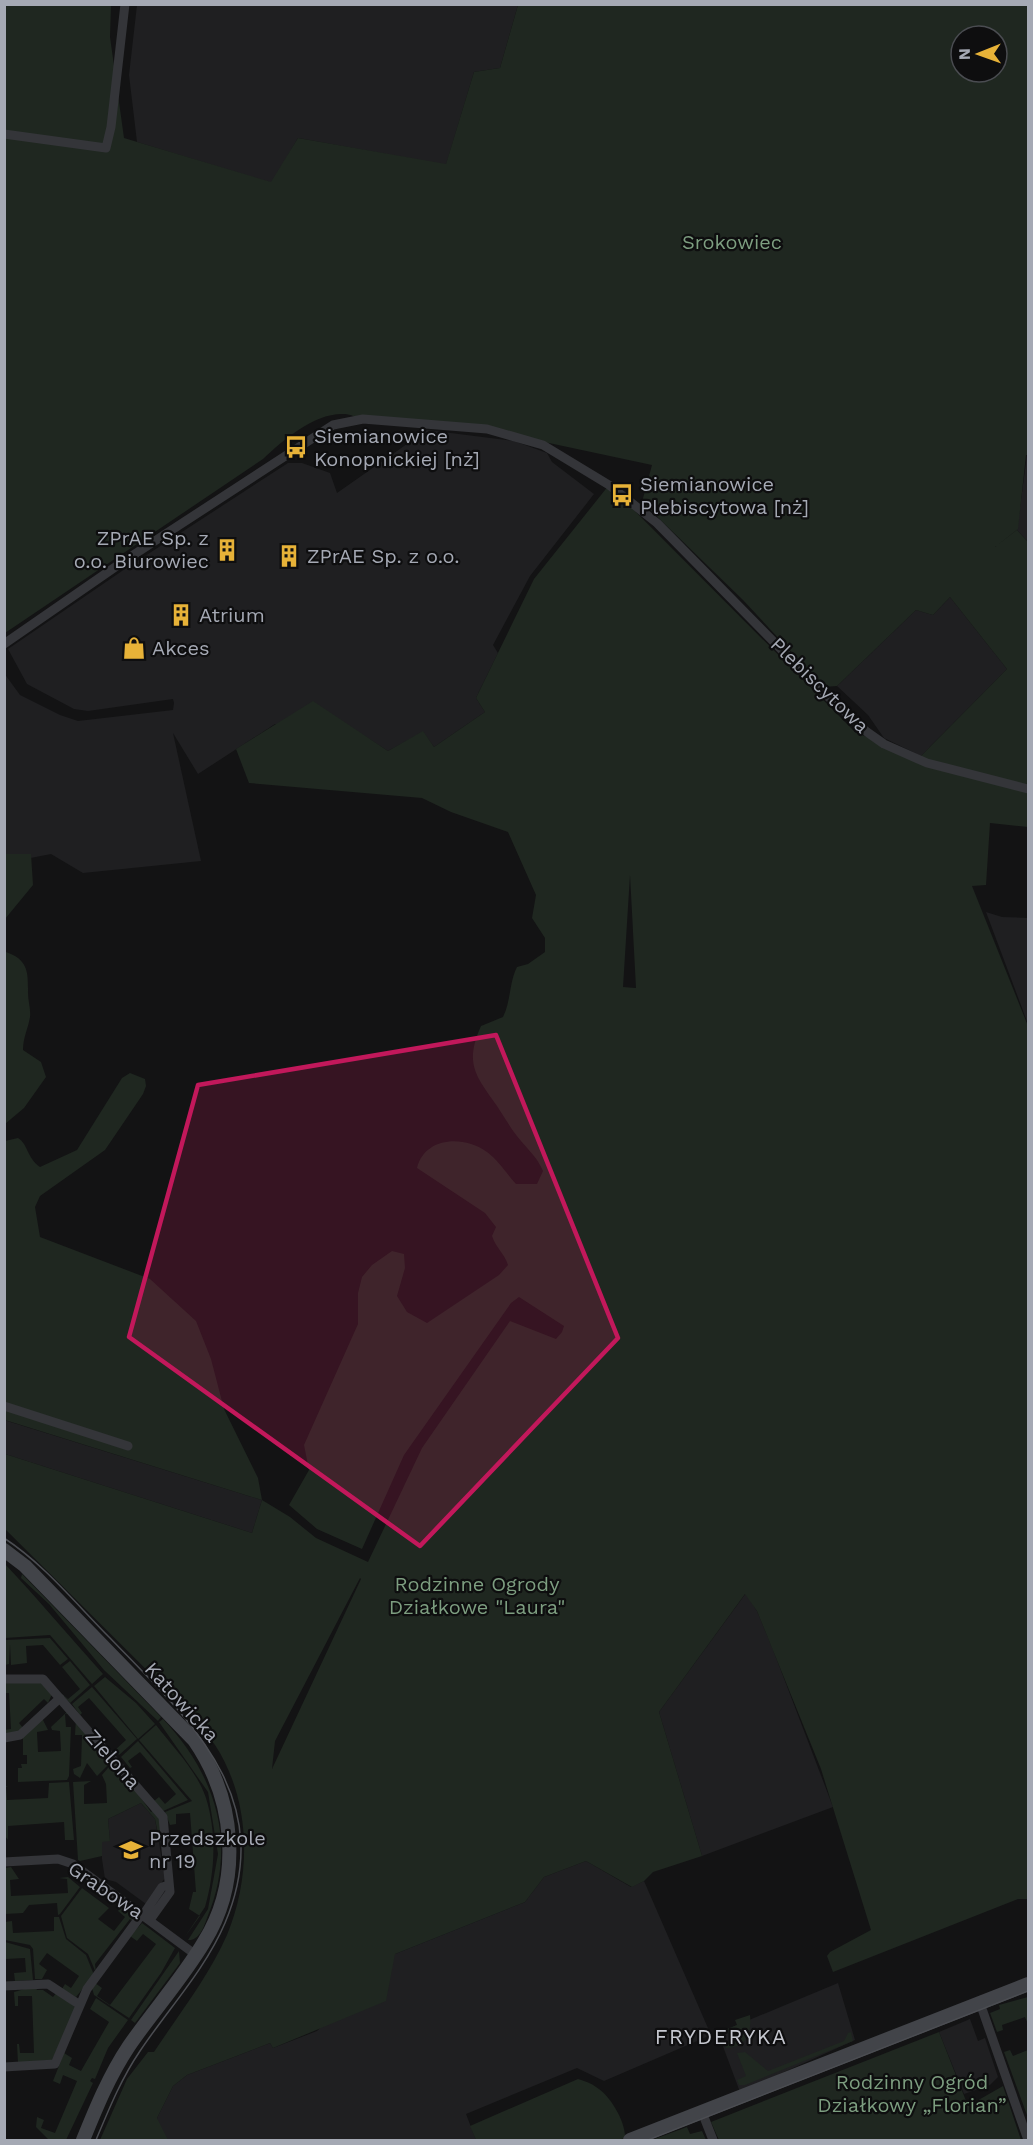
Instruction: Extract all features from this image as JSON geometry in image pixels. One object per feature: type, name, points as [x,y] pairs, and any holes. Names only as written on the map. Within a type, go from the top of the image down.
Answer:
[{"type":"main road","name":"Katowicka","points":[[4,1550],[25,1566],[194,1740],[207,1759],[228,1814],[229,1865],[221,1905],[211,1930],[196,1955],[115,2069],[83,2140]]},
{"type":"main road","points":[[630,2140],[1029,1984]]},
{"type":"street","points":[[4,134],[106,148],[111,127],[125,4]]},
{"type":"street","name":"Plebiscytowa","points":[[4,644],[322,430],[363,419],[487,429],[543,445],[609,484],[657,523],[825,694],[884,744],[927,763],[1029,789]]},
{"type":"street","points":[[4,1406],[128,1446]]},
{"type":"street","name":"Zielona","points":[[4,1679],[40,1678],[163,1817],[170,1892],[145,1916],[87,1989],[55,2064],[4,2067]]},
{"type":"street","points":[[4,1738],[20,1735],[60,1698]]},
{"type":"street","name":"Grabowa","points":[[4,1862],[65,1861],[145,1916],[196,1955]]},
{"type":"street","points":[[4,1986],[48,1984],[80,2005]]},
{"type":"street","points":[[980,2003],[1029,2140]]},
{"type":"street","points":[[702,2112],[713,2140]]},
{"type":"highlighted area","points":[[496,1035],[618,1338],[420,1546],[129,1337],[198,1085]]},
{"type":"shaded area","points":[[137,5],[518,5],[500,68],[474,72],[446,165],[298,138],[272,183],[137,142],[129,75]]},
{"type":"shaded area","points":[[427,430],[514,441],[547,453],[552,462],[594,494],[530,576],[493,645],[498,653],[476,698],[485,712],[434,747],[423,732],[388,751],[363,735],[275,724],[198,774],[173,733],[201,861],[83,873],[51,854],[5,863],[4,673],[20,695],[60,715],[78,721],[173,710],[174,703],[173,699],[88,711],[74,709],[27,684],[8,649],[122,571],[288,463],[302,463],[330,473],[337,493]]},
{"type":"shaded area","points":[[1028,456],[1028,542],[1017,530]]},
{"type":"shaded area","points":[[950,597],[1007,669],[921,756],[884,738],[868,715],[837,686],[916,610],[933,615]]},
{"type":"shaded area","points":[[986,912],[1002,917],[1028,918],[1028,1024]]},
{"type":"shaded area","points":[[4,1420],[262,1500],[252,1533],[5,1454]]},
{"type":"shaded area","points":[[746,1593],[757,1611],[772,1647],[833,1807],[702,1856],[659,1712]]},
{"type":"shaded area","name":"Przedszkole nr 19","points":[[141,1803],[155,1819],[165,1878],[146,1904],[116,1882],[105,1879],[102,1859],[102,1841],[110,1841],[108,1819]]},
{"type":"shaded area","points":[[586,1861],[631,1887],[644,1881],[711,2035],[604,2081],[577,2068],[466,2114],[476,2140],[161,2140],[157,2118],[173,2086],[187,2075],[270,2043],[273,2048],[317,2031],[395,1954],[525,1902],[544,1877]]},
{"type":"shaded area","points":[[838,1983],[855,2040],[740,2092],[718,2033]]},
{"type":"shaded area","points":[[970,2019],[978,2041],[985,2038],[998,2077],[990,2085],[964,2094],[939,2032]]},
{"type":"green space","points":[[5,5],[111,5],[110,37],[124,138],[271,182],[298,138],[446,164],[474,72],[500,68],[518,5],[1028,5],[1028,455],[1026,455],[1018,529],[995,547],[1017,530],[1028,542],[1028,827],[990,823],[986,885],[972,886],[1028,1026],[1027,1899],[1018,1899],[833,1972],[827,1956],[830,1952],[871,1930],[821,1769],[757,1611],[745,1594],[659,1712],[702,1856],[653,1872],[644,1881],[632,1887],[586,1861],[544,1877],[525,1902],[395,1954],[386,2001],[273,2048],[270,2043],[187,2075],[173,2086],[157,2118],[168,2140],[100,2140],[127,2079],[148,2052],[154,2052],[203,1980],[227,1935],[241,1888],[244,1863],[241,1813],[236,1789],[227,1766],[215,1745],[189,1712],[5,1529],[5,1454],[252,1533],[262,1500],[290,1517],[316,1538],[368,1562],[422,1448],[510,1321],[556,1339],[564,1326],[519,1297],[511,1303],[404,1455],[362,1549],[317,1529],[289,1505],[309,1470],[304,1445],[358,1324],[358,1293],[362,1277],[372,1265],[392,1251],[404,1254],[405,1268],[397,1296],[407,1312],[427,1323],[499,1275],[508,1265],[492,1236],[496,1227],[485,1213],[417,1168],[421,1158],[428,1150],[436,1145],[456,1141],[487,1152],[516,1184],[537,1184],[543,1171],[541,1166],[515,1133],[478,1078],[473,1050],[481,1026],[503,1017],[517,967],[528,964],[545,952],[545,938],[532,918],[536,895],[508,832],[451,812],[422,798],[249,783],[236,749],[313,701],[388,751],[423,731],[434,747],[485,712],[476,698],[534,579],[609,485],[856,733],[921,756],[1007,669],[950,597],[933,615],[916,610],[837,686],[824,687],[743,600],[642,502],[652,465],[498,432],[363,419],[345,414],[311,422],[263,459],[5,633]],"holes":[[[630,875],[636,988],[623,987]],[[361,1579],[272,1769],[275,1741]]]},
{"type":"green space","points":[[5,854],[31,854],[33,885],[5,919]]},
{"type":"green space","points":[[5,948],[6,952],[19,959],[26,968],[30,1014],[23,1050],[41,1062],[46,1077],[24,1108],[5,1124]]},
{"type":"green space","points":[[130,1073],[145,1079],[146,1086],[143,1094],[105,1150],[40,1196],[35,1207],[40,1237],[150,1279],[196,1321],[211,1359],[224,1409],[258,1478],[262,1500],[5,1420],[5,1141],[18,1138],[24,1144],[32,1160],[40,1167],[77,1150],[122,1078]]},
{"type":"green space","points":[[5,1564],[103,1674],[92,1684],[50,1635],[5,1638]]},
{"type":"green space","points":[[22,1574],[161,1717],[158,1721],[104,1670],[49,1604],[21,1578]]},
{"type":"green space","points":[[50,1638],[68,1659],[60,1665],[43,1645],[26,1646],[27,1663],[11,1665],[10,1644],[9,1664],[5,1665],[5,1640]]},
{"type":"green space","points":[[70,1661],[90,1685],[70,1703],[61,1693],[68,1699],[80,1689],[62,1667]]},
{"type":"green space","points":[[105,1677],[136,1703],[155,1724],[138,1739],[94,1686]]},
{"type":"green space","points":[[5,1681],[43,1682],[52,1694],[48,1703],[44,1699],[19,1723],[23,1728],[16,1733],[5,1735],[4,1730],[11,1729],[9,1693],[5,1693]]},
{"type":"green space","points":[[92,1687],[137,1739],[119,1755],[115,1750],[126,1740],[89,1698],[78,1707],[82,1713],[80,1715],[72,1704]]},
{"type":"green space","points":[[69,1710],[70,1713],[65,1714],[66,1727],[71,1727],[67,1780],[18,1782],[18,1768],[22,1768],[21,1764],[27,1764],[27,1755],[23,1755],[23,1737],[42,1718],[48,1730],[37,1732],[38,1752],[61,1751],[60,1731],[52,1730],[51,1727]]},
{"type":"green space","points":[[76,1718],[112,1761],[97,1776],[87,1763],[80,1778],[74,1774],[73,1769],[81,1766],[82,1735],[75,1735]]},
{"type":"green space","points":[[163,1719],[197,1763],[208,1787],[221,1837],[221,1864],[216,1891],[203,1929],[192,1940],[188,1940],[208,1909],[218,1854],[208,1792],[159,1722]]},
{"type":"green space","points":[[156,1725],[197,1778],[210,1812],[213,1867],[205,1907],[199,1916],[189,1909],[193,1892],[196,1892],[190,1813],[176,1814],[176,1824],[170,1825],[165,1812],[192,1801],[139,1740]]},
{"type":"green space","points":[[138,1741],[188,1800],[163,1811],[154,1801],[159,1797],[165,1804],[176,1794],[140,1752],[128,1761],[132,1767],[130,1768],[121,1757]]},
{"type":"green space","points":[[113,1762],[116,1769],[114,1772],[122,1781],[126,1777],[151,1812],[154,1810],[161,1819],[163,1830],[159,1830],[160,1844],[155,1819],[141,1803],[108,1819],[110,1841],[102,1842],[102,1856],[80,1861],[78,1860],[73,1782],[91,1781],[84,1785],[84,1804],[107,1803],[106,1784],[102,1775]]},
{"type":"green space","points":[[69,1782],[74,1840],[65,1840],[64,1822],[8,1826],[8,1840],[5,1836],[5,1786],[8,1786],[6,1787],[7,1800],[48,1798],[49,1783]]},
{"type":"green space","points":[[11,1867],[19,1879],[10,1880],[11,1896],[68,1893],[67,1879],[59,1878],[68,1877],[80,1887],[58,1915],[57,1903],[29,1905],[23,1913],[5,1914],[5,1868]]},
{"type":"green space","points":[[82,1888],[109,1908],[98,1919],[114,1931],[125,1917],[118,1911],[121,1907],[137,1918],[134,1922],[130,1919],[95,1964],[96,1973],[88,1954],[67,1938],[61,1916]]},
{"type":"green space","points":[[54,1917],[59,1917],[66,1939],[86,1955],[94,1975],[76,1997],[62,1989],[65,1984],[71,1988],[79,1976],[47,1953],[39,1964],[47,1970],[42,1979],[35,1979],[33,1949],[30,1945],[5,1940],[5,1922],[12,1921],[13,1933],[54,1931]]},
{"type":"green space","points":[[142,1923],[175,1948],[161,1973],[129,2018],[94,1995],[92,1988],[95,1983],[102,1988],[97,1996],[110,2005],[156,1944],[143,1934],[137,1941],[130,1936]]},
{"type":"green space","points":[[5,1942],[30,1949],[33,1980],[15,1981],[14,1973],[26,1972],[25,1958],[5,1959]]},
{"type":"green space","points":[[179,1951],[180,1963],[135,2023],[131,2020]]},
{"type":"green space","points":[[35,1986],[37,1990],[43,1990],[53,1997],[57,1992],[76,2008],[52,2060],[18,2063],[17,2044],[19,2044],[20,2053],[34,2053],[32,1996],[18,1996],[18,2006],[15,2006],[14,1992]]},
{"type":"green space","points":[[1028,1997],[1028,2024],[1025,2017],[1002,2025],[1003,2030],[997,2032],[990,2013],[1000,2009],[999,2005]]},
{"type":"green space","points":[[96,1998],[128,2020],[108,2048],[95,2079],[92,2078],[90,2081],[93,2083],[66,2140],[49,2140],[36,2127],[37,2117],[44,2120],[41,2128],[55,2133],[77,2081],[63,2075],[60,2084],[53,2081],[64,2053],[72,2058],[69,2065],[81,2071],[109,2022],[90,2009]]},
{"type":"green space","points":[[750,2015],[750,2028],[746,2038],[738,2045],[726,2048],[722,2044],[732,2040],[727,2029],[737,2025],[735,2020]]},
{"type":"green space","points":[[851,2032],[853,2041],[745,2085],[739,2085],[737,2080],[746,2076],[737,2053],[745,2052],[768,2071],[844,2041]]},
{"type":"green space","name":"Rodzinny Ogród Działkowy „Florian”","points":[[939,2032],[968,2106],[1003,2086],[1021,2140],[719,2140],[711,2122]]},
{"type":"green space","points":[[1010,2050],[1013,2056],[1028,2050],[1028,2118],[1004,2052]]},
{"type":"green space","points":[[578,2079],[594,2086],[612,2102],[623,2124],[625,2138],[618,2140],[476,2140],[470,2126]]},
{"type":"green space","points":[[687,2127],[690,2134],[702,2131],[706,2140],[652,2140]]},
{"type":"tram line","points":[[4,1538],[60,1585],[169,1699],[195,1731],[217,1764],[233,1799],[240,1837],[239,1878],[225,1923],[217,1940],[197,1973],[133,2062],[96,2140]]},
{"type":"tram line","points":[[648,2140],[1028,1991]]},
{"type":"place","name":"Siemianowice Konopnickiej [nż]","points":[[296,447]]},
{"type":"place","name":"Siemianowice Plebiscytowa [nż]","points":[[622,495]]},
{"type":"place","name":"ZPrAE Sp. z o.o. Biurowiec","points":[[227,550]]},
{"type":"place","name":"ZPrAE Sp. z o.o.","points":[[289,556]]},
{"type":"place","name":"Atrium","points":[[181,615]]},
{"type":"place","name":"Akces","points":[[134,648]]},
{"type":"place","name":"Przedszkole nr 19","points":[[131,1850]]},
{"type":"district","name":"FRYDERYKA","points":[[721,2037]]},
{"type":"park label","name":"Srokowiec","points":[[732,242]]},
{"type":"park label","name":"Rodzinne Ogrody Działkowe \"Laura\"","points":[[477,1596]]}]
